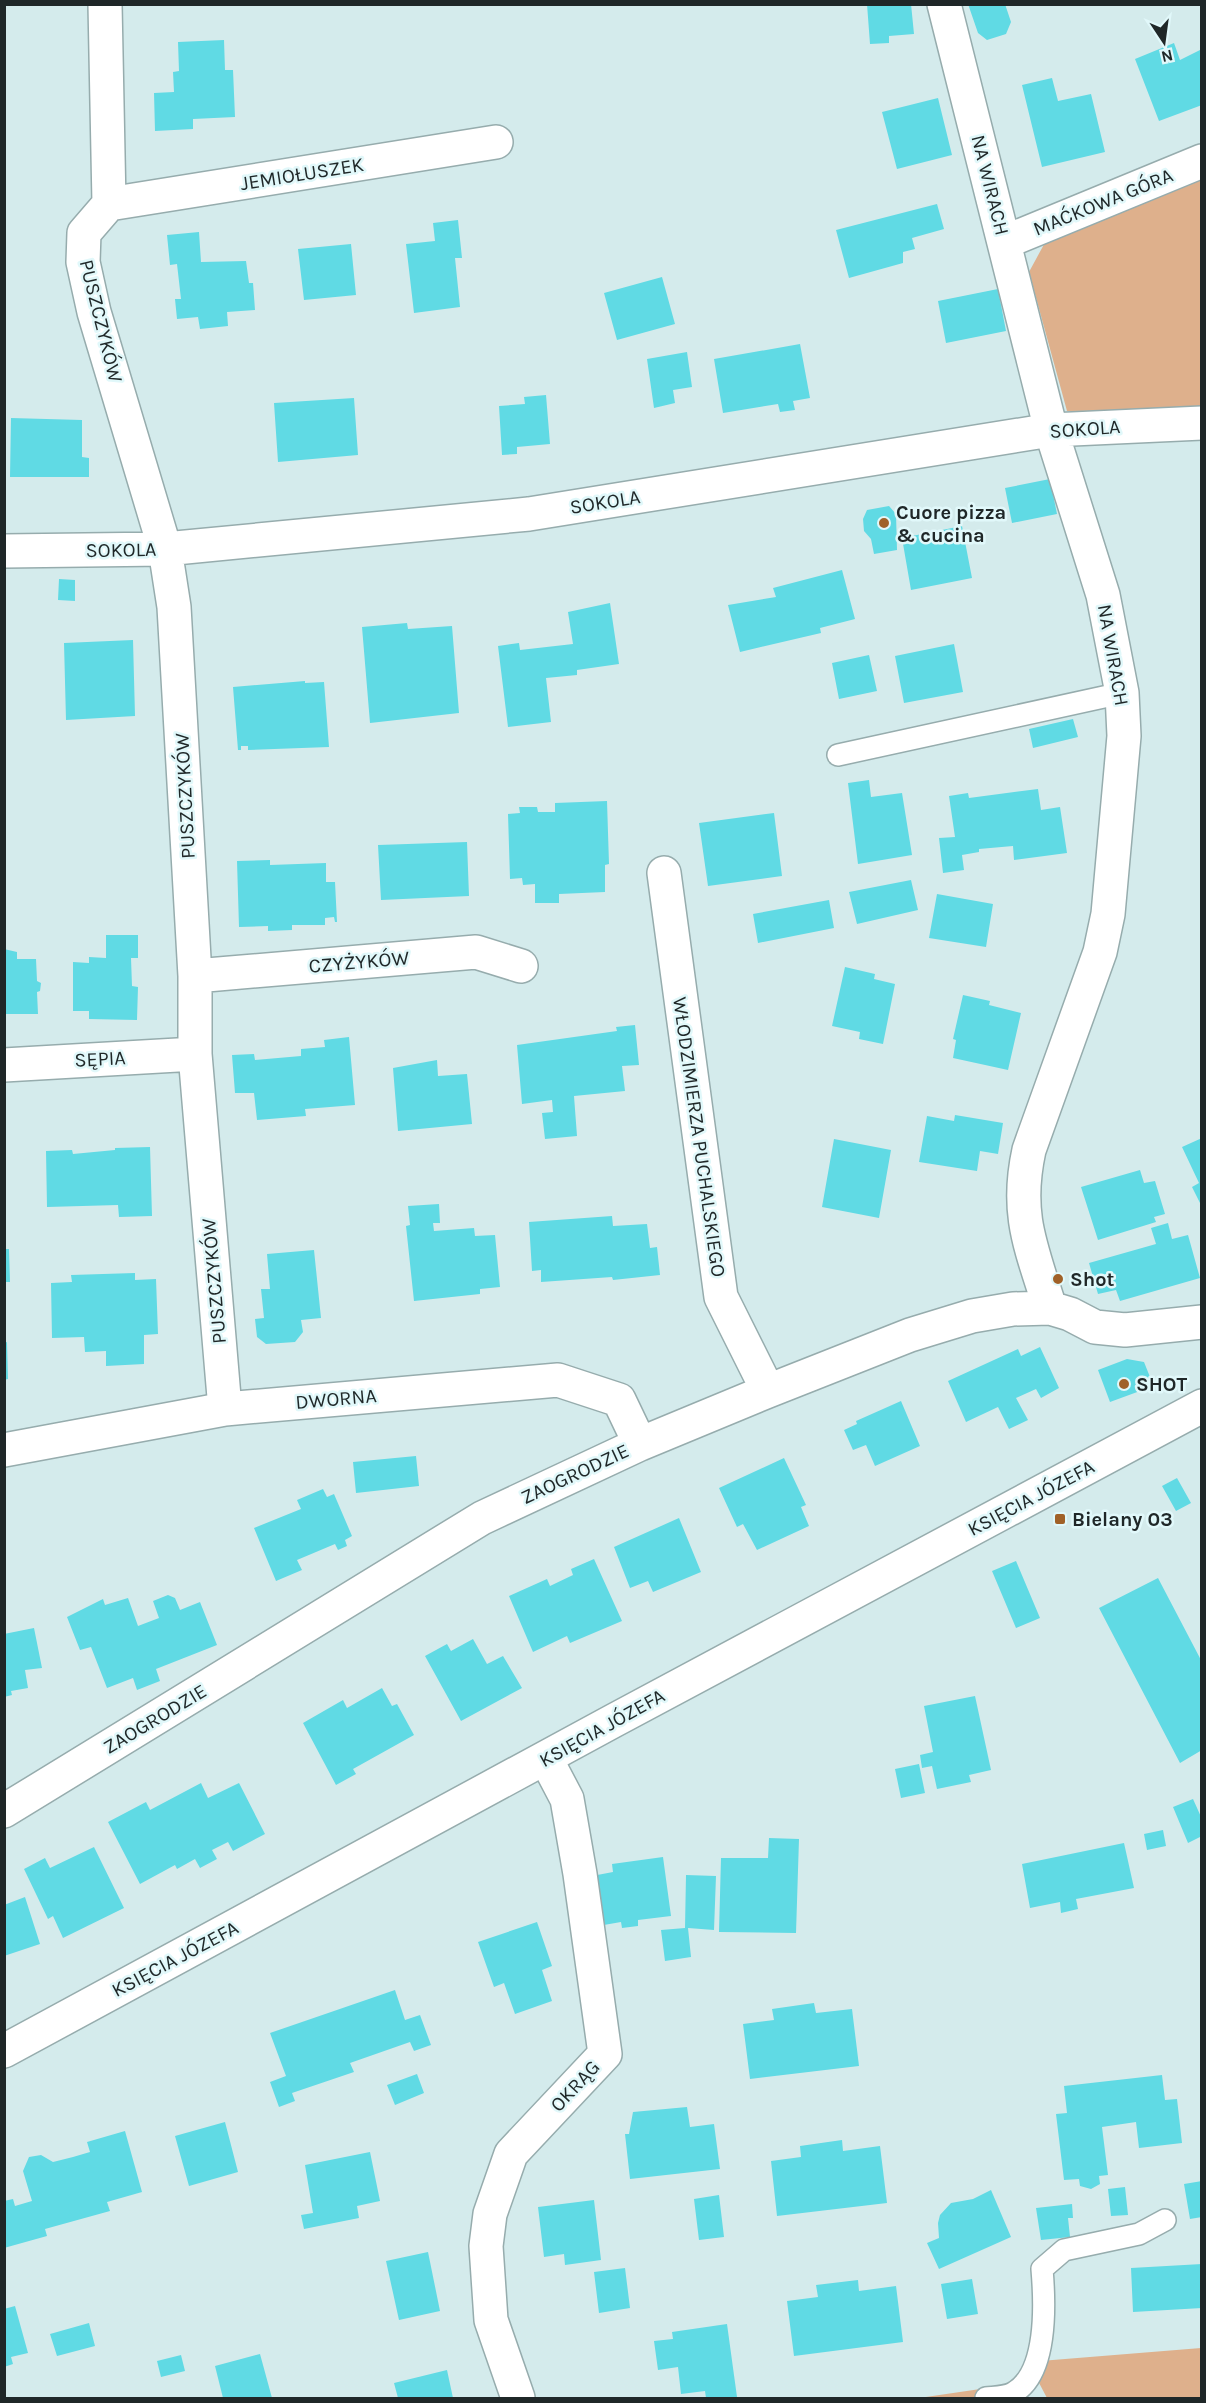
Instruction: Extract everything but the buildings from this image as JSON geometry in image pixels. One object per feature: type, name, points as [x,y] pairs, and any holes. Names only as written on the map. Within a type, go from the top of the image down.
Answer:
[{"type":"street","points":[[105,4],[108,204]]},
{"type":"street","name":"NA WIRACH","points":[[944,4],[1051,430],[1103,595],[1122,693],[1124,736],[1108,914],[1100,952],[1029,1150],[1024,1173],[1023,1212],[1050,1308]]},
{"type":"street","name":"JEMIOŁUSZEK","points":[[108,204],[496,142]]},
{"type":"street","name":"MAĆKOWA GÓRA","points":[[1005,242],[1202,161]]},
{"type":"street","name":"PUSZCZYKÓW","points":[[108,204],[84,233],[83,262],[94,312],[165,549],[174,608],[195,976],[195,1054],[225,1409]]},
{"type":"street","name":"SOKOLA","points":[[4,551],[165,549],[529,514],[1051,430],[1202,423]]},
{"type":"street","name":"WŁODZIMIERZA PUCHALSKIEGO","points":[[664,873],[721,1297],[768,1391]]},
{"type":"street","name":"CZYŻYKÓW","points":[[195,976],[476,952],[521,966]]},
{"type":"street","name":"SĘPIA","points":[[4,1065],[195,1054]]},
{"type":"street","name":"ZAOGRODZIE","points":[[4,1810],[482,1518],[640,1444],[768,1391],[910,1335],[972,1316],[1013,1309],[1050,1308],[1070,1314],[1095,1327],[1125,1330],[1202,1322]]},
{"type":"street","name":"DWORNA","points":[[4,1450],[225,1409],[558,1380],[619,1400],[640,1444]]},
{"type":"street","name":"KSIĘCIA JÓZEFA","points":[[4,2052],[1202,1406]]},
{"type":"street","name":"OKRĄG","points":[[518,2398],[491,2319],[486,2246],[490,2214],[512,2154],[605,2054],[580,1874],[567,1799],[546,1759]]},
{"type":"lane","points":[[838,755],[1122,693]]},
{"type":"lane","points":[[986,2398],[1012,2394],[1029,2380],[1037,2364],[1044,2294],[1042,2269],[1064,2250],[1139,2234],[1165,2220]]},
{"type":"shaded area","points":[[1201,174],[1201,410],[1067,411],[1029,272],[1048,237]]},
{"type":"shaded area","points":[[1201,2348],[1201,2398],[1047,2398],[1028,2362]]},
{"type":"shaded area","points":[[994,2387],[995,2398],[919,2398]]},
{"type":"place","name":"Cuore pizza & cucina","points":[[884,523]]},
{"type":"place","name":"Shot","points":[[1058,1279]]},
{"type":"place","name":"SHOT","points":[[1124,1384]]},
{"type":"place","name":"Bielany 03","points":[[1060,1519]]}]
